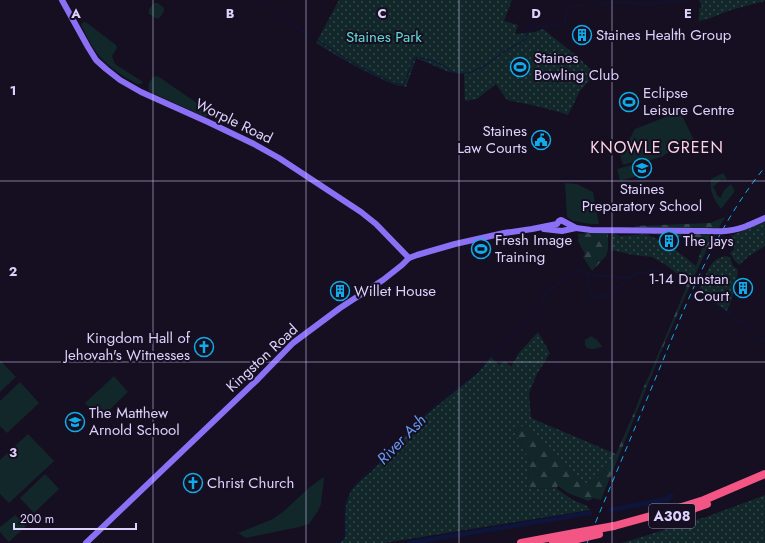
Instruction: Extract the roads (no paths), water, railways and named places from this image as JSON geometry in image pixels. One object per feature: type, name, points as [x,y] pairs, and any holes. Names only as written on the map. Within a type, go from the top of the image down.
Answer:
[{"type":"highway","name":"A308","points":[[740,488],[765,474]]},
{"type":"highway","name":"A308","points":[[521,543],[615,529],[685,512],[726,493],[765,480]]},
{"type":"highway","name":"A308","points":[[553,543],[576,536]]},
{"type":"street","name":"Worple Road","points":[[62,0],[96,60],[120,80],[141,92],[214,125],[279,158],[361,212],[376,224],[409,258]]},
{"type":"street","name":"Kingston Road","points":[[86,543],[258,379],[293,343],[340,308],[402,266],[409,258],[443,247],[504,233],[532,229],[562,227],[591,230],[721,231],[733,230],[765,218]]},
{"type":"waterway","points":[[262,0],[286,20],[310,36]]},
{"type":"waterway","points":[[598,4],[619,2],[647,4],[685,0]]},
{"type":"waterway","points":[[318,40],[359,66],[403,86],[415,57],[436,62],[451,72],[462,74],[469,73],[482,67],[526,39],[529,27],[554,26],[566,23],[565,18],[568,7],[586,5]]},
{"type":"waterway","name":"River Ash","points":[[499,348],[542,303],[547,292],[573,272],[580,270],[587,273],[589,290],[594,299],[604,296],[638,273],[658,270],[684,286]]},
{"type":"waterway","name":"River Ash","points":[[588,273],[629,278]]},
{"type":"waterway","name":"River Ash","points":[[698,292],[744,324],[765,341]]},
{"type":"waterway","name":"River Ash","points":[[336,543],[345,537],[345,506],[350,492],[357,482],[380,462],[422,417],[477,373],[496,351]]},
{"type":"waterway","points":[[611,510],[668,499],[671,495]]},
{"type":"waterway","points":[[410,543],[590,513]]},
{"type":"railway","points":[[587,543],[704,264],[732,214],[765,167]]},
{"type":"place","name":"Staines Health Group","points":[[582,35]]},
{"type":"place","name":"Staines Bowling Club","points":[[520,67]]},
{"type":"place","name":"Eclipse Leisure Centre","points":[[629,102]]},
{"type":"place","name":"Staines Law Courts","points":[[541,140]]},
{"type":"place","name":"Staines Preparatory School","points":[[642,168]]},
{"type":"place","name":"The Jays","points":[[669,241]]},
{"type":"place","name":"Fresh Image Training","points":[[481,249]]},
{"type":"place","name":"1-14 Dunstan Court","points":[[743,288]]},
{"type":"place","name":"Willet House","points":[[340,291]]},
{"type":"place","name":"Kingdom Hall of Jehovah's Witnesses","points":[[204,347]]},
{"type":"place","name":"The Matthew Arnold School","points":[[75,422]]},
{"type":"place","name":"Christ Church","points":[[193,483]]},
{"type":"district","name":"KNOWLE GREEN","points":[[657,147]]},
{"type":"park label","name":"Staines Park","points":[[384,37]]}]
